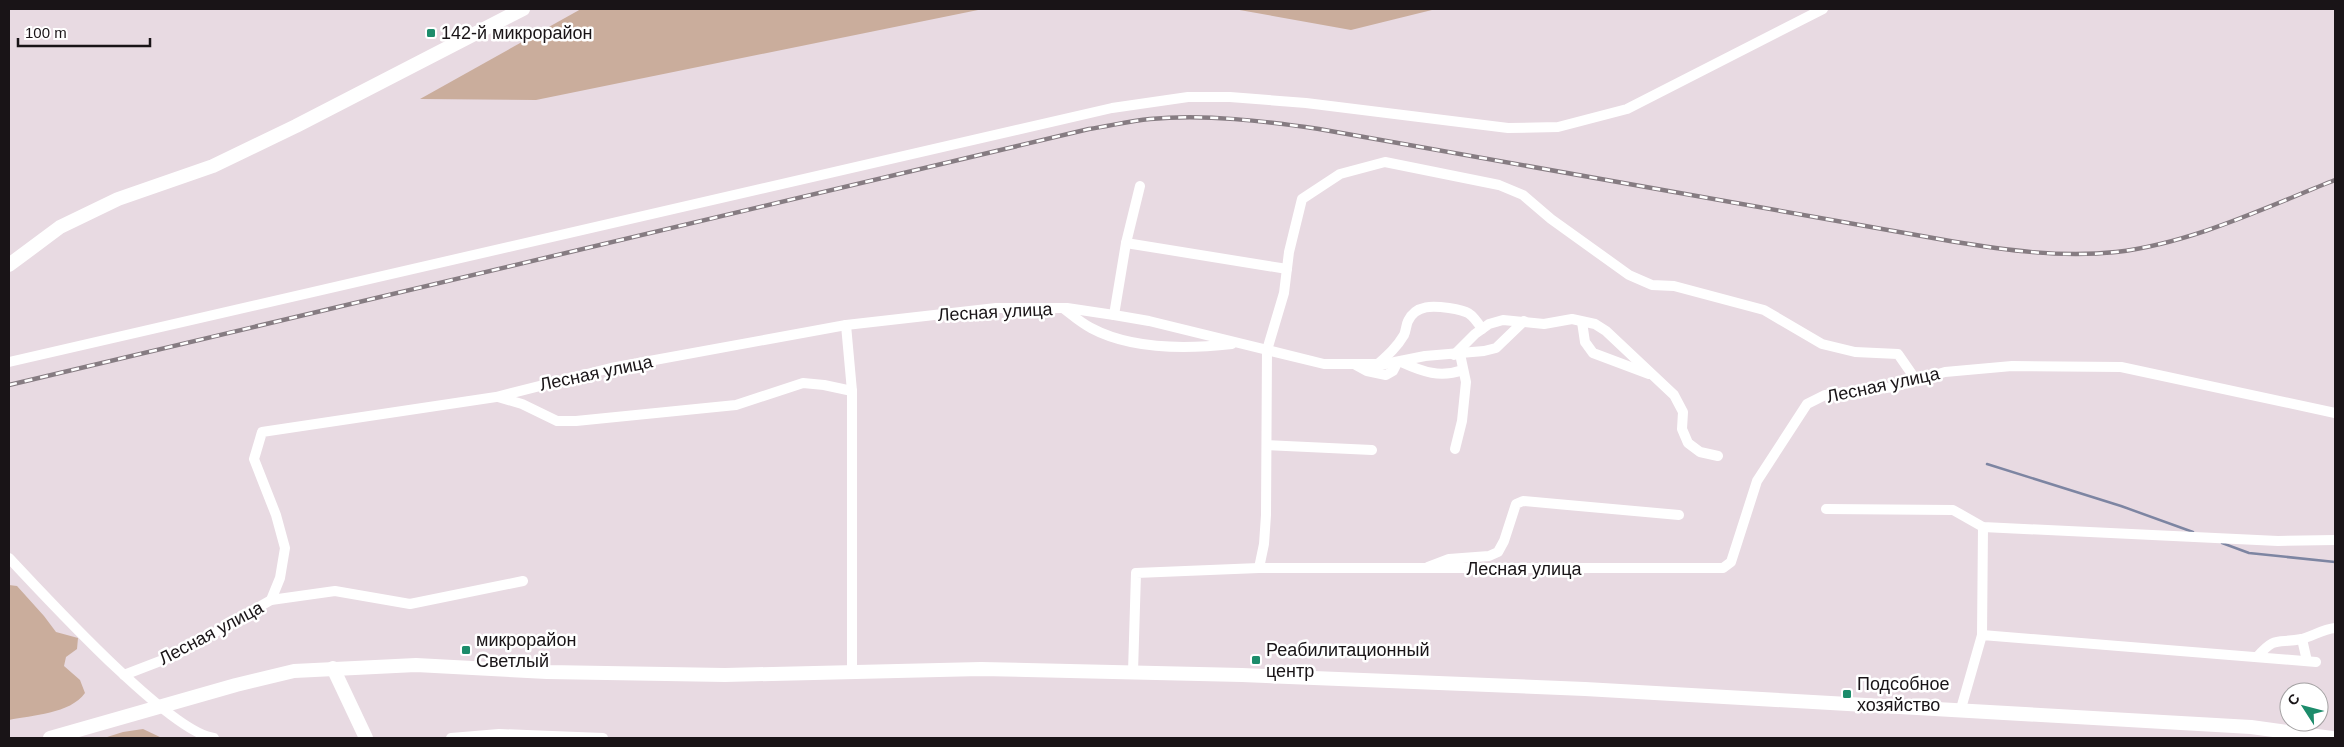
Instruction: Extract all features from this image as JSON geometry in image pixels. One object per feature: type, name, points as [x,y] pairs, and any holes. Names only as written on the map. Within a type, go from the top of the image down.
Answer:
[{"type":"street","points":[[9,265],[60,227],[118,199],[212,166],[296,126],[522,9]]},
{"type":"street","points":[[12,359],[1112,108],[1188,97],[1230,97],[1508,128],[1558,127],[1627,109],[1823,9]]},
{"type":"street","points":[[1259,568],[1265,534],[1267,350],[1284,293],[1287,269],[1302,199],[1340,174],[1385,162],[1499,185],[1523,195],[1552,219],[1630,275],[1652,285],[1674,286],[1764,310],[1822,344],[1855,352],[1898,354],[1916,380]]},
{"type":"street","points":[[1114,315],[1126,243],[1140,186]]},
{"type":"street","points":[[1126,243],[1287,269]]},
{"type":"street","points":[[1378,364],[1395,348],[1404,334],[1409,320],[1417,310],[1431,306],[1465,310],[1474,316],[1482,329]]},
{"type":"street","name":"Лесная улица","points":[[124,675],[176,655],[270,600],[280,578],[286,548],[276,515],[254,459],[262,432],[496,397],[611,368],[846,325],[996,308],[1061,308],[1114,315],[1324,364],[1378,364],[1399,362],[1425,356],[1457,354],[1496,348],[1524,321]]},
{"type":"street","points":[[1061,308],[1092,328],[1134,342],[1205,347],[1240,343]]},
{"type":"street","points":[[1456,449],[1462,420],[1466,382],[1464,370],[1457,354],[1482,329],[1503,320],[1544,324],[1572,319],[1595,324],[1606,331],[1674,395],[1683,412],[1682,430],[1688,443],[1700,452],[1718,456]]},
{"type":"street","points":[[1582,322],[1585,342],[1593,353],[1652,375]]},
{"type":"street","points":[[846,325],[852,391],[852,673]]},
{"type":"street","points":[[1356,364],[1367,371],[1386,375],[1393,372],[1399,362],[1436,375],[1449,375],[1464,370]]},
{"type":"street","name":"Лесная улица","points":[[1133,672],[1136,573],[1259,568],[1422,570],[1723,568],[1732,562],[1757,481],[1807,404],[1825,395],[1894,387],[1946,372],[2012,366],[2121,367],[2335,413]]},
{"type":"street","points":[[496,397],[522,404],[557,421],[576,421],[736,405],[803,383],[852,391]]},
{"type":"street","points":[[1267,444],[1372,450]]},
{"type":"street","points":[[1422,570],[1450,558],[1489,556],[1498,552],[1504,542],[1516,504],[1523,501],[1679,515]]},
{"type":"street","points":[[1826,509],[1953,510],[1983,527],[2278,541],[2335,540]]},
{"type":"street","points":[[1960,712],[1982,635],[1983,527]]},
{"type":"street","points":[[9,558],[124,675],[162,707],[203,737],[214,738]]},
{"type":"street","points":[[9,570],[26,576]]},
{"type":"street","points":[[270,600],[335,592],[410,604],[523,581]]},
{"type":"street","points":[[2257,657],[2267,646],[2278,640],[2302,639],[2335,628]]},
{"type":"street","points":[[1982,635],[2311,662],[2302,639]]},
{"type":"street","points":[[50,738],[236,685],[294,671],[416,665],[547,672],[726,675],[981,669],[1133,672],[1585,689],[1960,712],[2251,727],[2332,738]]},
{"type":"street","points":[[333,668],[366,738]]},
{"type":"street","points":[[451,738],[499,734],[604,738]]},
{"type":"shaded area","points":[[581,9],[983,9],[536,100],[420,99]]},
{"type":"shaded area","points":[[1234,9],[1436,9],[1351,30]]},
{"type":"shaded area","points":[[9,585],[17,586],[56,632],[78,638],[77,649],[66,657],[64,666],[80,680],[85,693],[78,700],[60,709],[9,720]]},
{"type":"shaded area","points":[[143,729],[162,738],[104,738],[123,732]]},
{"type":"waterway","points":[[1987,464],[2121,506],[2193,532]]},
{"type":"waterway","points":[[2222,543],[2249,553],[2335,562]]},
{"type":"railway","points":[[9,385],[1089,129],[1150,119],[1214,118],[1319,129],[1950,241],[2054,254],[2116,252],[2172,241],[2255,213],[2335,180]]},
{"type":"place","name":"142-й микрорайон","points":[[431,33]]},
{"type":"place","name":"микрорайон Светлый","points":[[466,650]]},
{"type":"place","name":"Реабилитационный центр","points":[[1256,660]]},
{"type":"place","name":"Подсобное хозяйство","points":[[1847,694]]}]
